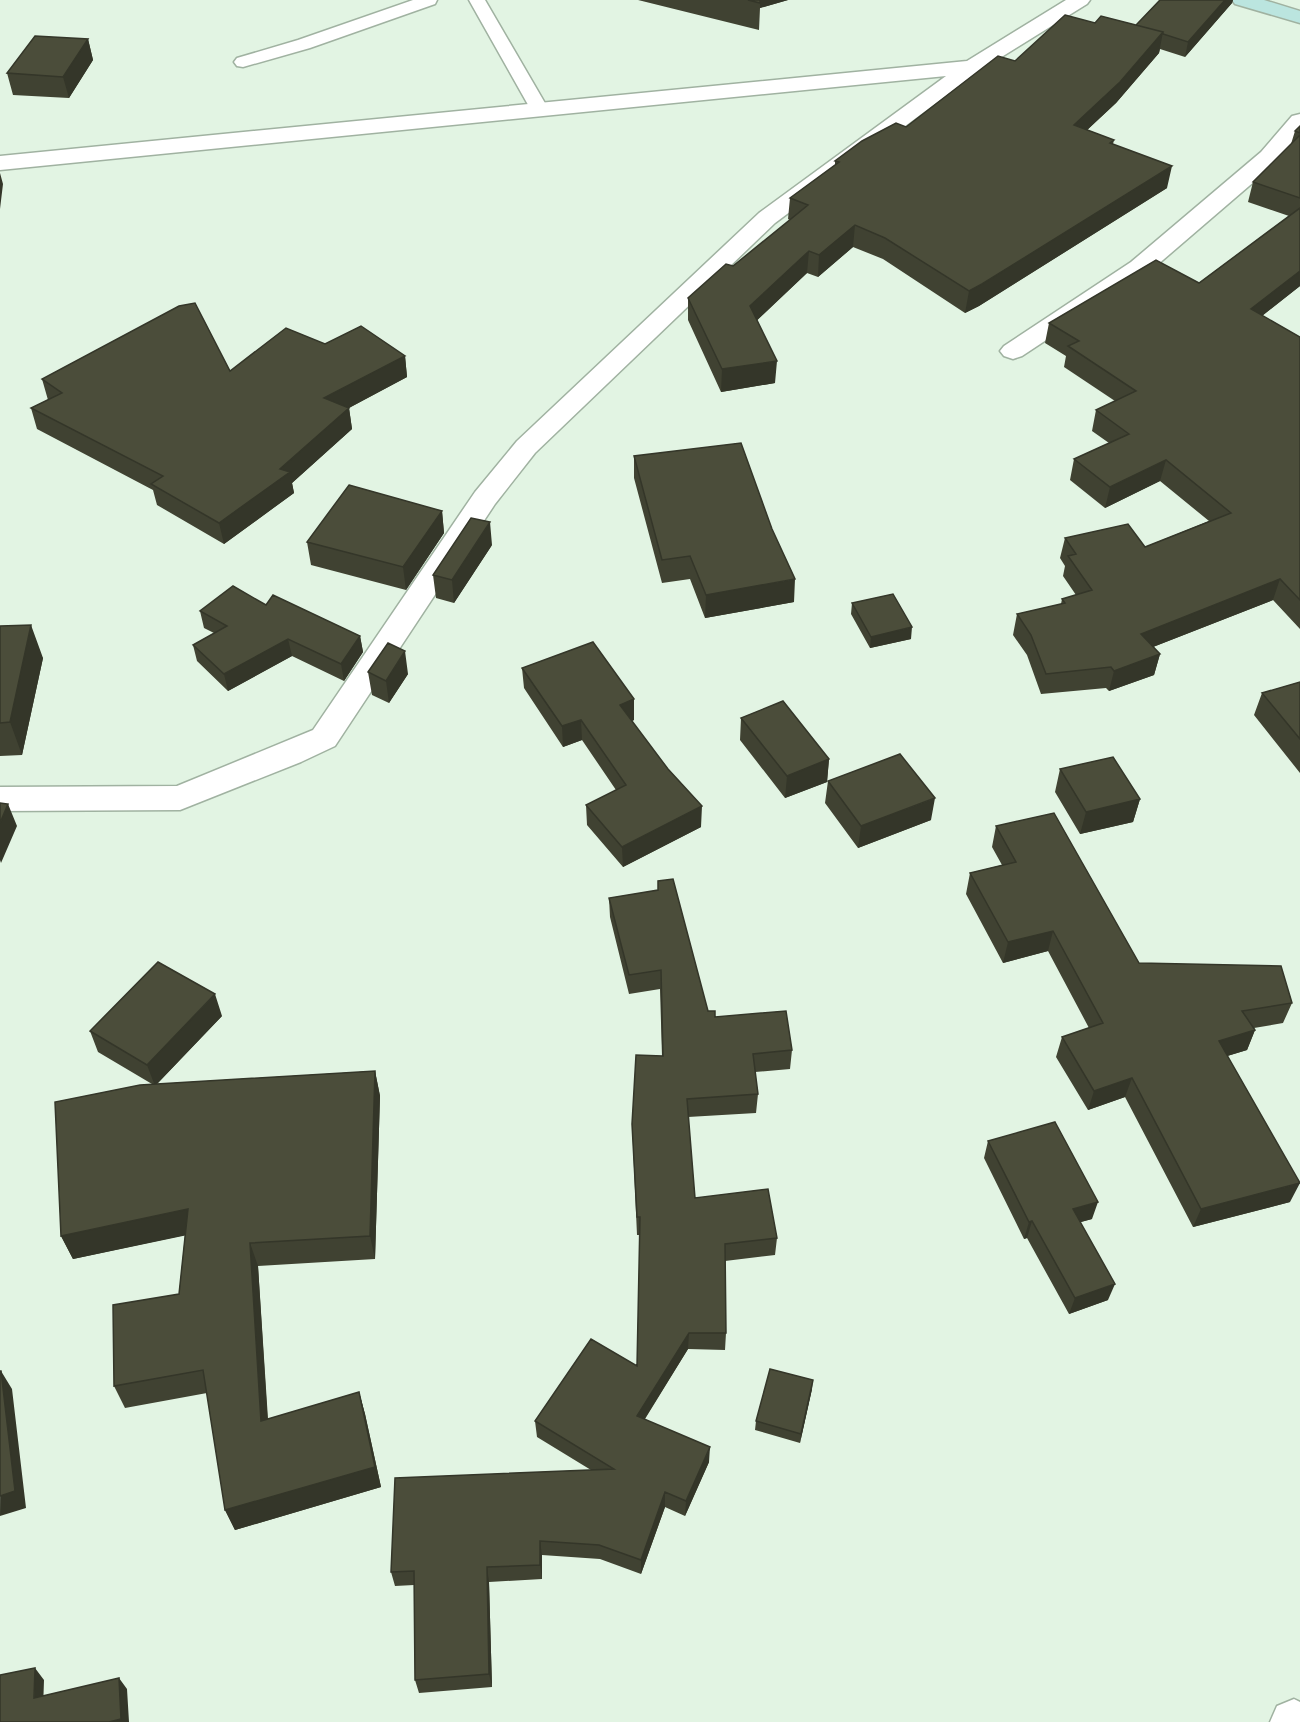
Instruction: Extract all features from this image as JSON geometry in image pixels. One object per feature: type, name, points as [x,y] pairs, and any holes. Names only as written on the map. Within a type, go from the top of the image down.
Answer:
[{"type":"street","points":[[0,799],[180,798],[324,738],[484,498],[526,447],[767,218],[972,67],[1080,0]]},
{"type":"street","points":[[1242,0],[1300,16]]},
{"type":"street","points":[[0,163],[972,67]]},
{"type":"street","points":[[1012,351],[1140,267],[1269,157],[1300,121]]},
{"type":"lane","points":[[243,62],[304,44],[429,0]]},
{"type":"lane","points":[[477,0],[540,111]]},
{"type":"building","points":[[1160,0],[1225,0],[1188,42],[1136,25]]},
{"type":"building","points":[[1065,15],[1095,23],[1101,16],[1163,32],[1120,82],[1074,125],[1114,140],[1110,143],[1172,166],[969,291],[885,238],[855,225],[819,255],[809,251],[750,306],[777,361],[722,369],[688,298],[726,264],[733,266],[808,205],[790,198],[839,162],[835,161],[862,141],[896,123],[906,127],[998,56],[1015,61]]},
{"type":"building","points":[[35,36],[88,39],[63,77],[7,73]]},
{"type":"building","points":[[1300,135],[1300,198],[1253,182]]},
{"type":"building","points":[[1300,208],[1300,271],[1251,309],[1300,337],[1300,600],[1280,579],[1141,634],[1160,654],[1114,671],[1111,667],[1046,674],[1031,635],[1017,614],[1065,603],[1062,599],[1092,590],[1068,556],[1076,554],[1065,538],[1128,524],[1145,547],[1231,513],[1166,460],[1110,487],[1074,459],[1129,434],[1096,410],[1136,391],[1068,346],[1079,341],[1049,323],[1156,260],[1199,283]]},
{"type":"building","points":[[195,303],[230,371],[286,328],[325,344],[361,326],[405,356],[324,398],[349,408],[280,469],[290,472],[219,523],[151,484],[163,476],[31,408],[62,393],[42,379],[179,306]]},
{"type":"building","points":[[741,443],[772,529],[795,579],[706,595],[690,556],[662,560],[634,456]]},
{"type":"building","points":[[349,485],[442,511],[403,567],[307,542]]},
{"type":"building","points":[[471,518],[490,522],[452,580],[433,575]]},
{"type":"building","points":[[233,586],[266,605],[273,595],[360,636],[341,664],[288,639],[224,674],[193,645],[227,626],[200,611]]},
{"type":"building","points":[[893,594],[912,627],[871,637],[852,603]]},
{"type":"building","points":[[31,625],[10,722],[0,723],[0,626]]},
{"type":"building","points":[[593,642],[634,699],[620,705],[668,769],[702,806],[622,847],[586,805],[626,785],[581,720],[562,726],[522,668]]},
{"type":"building","points":[[388,643],[405,651],[386,681],[368,672]]},
{"type":"building","points":[[1300,682],[1300,739],[1262,693]]},
{"type":"building","points":[[783,701],[829,759],[787,776],[741,718]]},
{"type":"building","points":[[900,754],[935,798],[861,826],[828,781]]},
{"type":"building","points":[[1113,757],[1140,799],[1086,812],[1060,769]]},
{"type":"building","points":[[0,803],[8,804],[0,823]]},
{"type":"building","points":[[1054,813],[1139,963],[1281,966],[1292,1003],[1242,1011],[1255,1030],[1219,1041],[1300,1183],[1201,1209],[1132,1078],[1094,1091],[1062,1037],[1103,1023],[1053,931],[1008,942],[970,873],[1016,862],[996,826]]},
{"type":"building","points":[[673,879],[708,1011],[715,1011],[715,1017],[786,1011],[792,1050],[753,1054],[758,1094],[687,1099],[695,1198],[768,1189],[777,1238],[725,1244],[726,1333],[689,1333],[637,1416],[710,1447],[686,1501],[665,1492],[641,1560],[599,1545],[540,1541],[540,1565],[487,1567],[489,1674],[415,1680],[414,1571],[391,1572],[395,1478],[614,1469],[535,1421],[591,1339],[637,1366],[640,1217],[637,1217],[632,1124],[636,1055],[663,1056],[661,970],[629,975],[609,898],[658,890],[658,881]]},
{"type":"building","points":[[158,962],[215,994],[147,1065],[90,1031]]},
{"type":"building","points":[[375,1071],[370,1236],[250,1243],[261,1421],[359,1392],[375,1467],[225,1510],[203,1370],[114,1386],[113,1305],[179,1294],[188,1209],[61,1236],[55,1102],[140,1085]]},
{"type":"building","points":[[1055,1122],[1098,1202],[1073,1209],[1115,1284],[1075,1298],[1032,1221],[1029,1222],[988,1141]]},
{"type":"building","points":[[770,1369],[813,1380],[801,1434],[756,1421]]},
{"type":"building","points":[[0,1371],[15,1491],[0,1496]]},
{"type":"building","points":[[35,1668],[34,1698],[119,1678],[121,1719],[109,1722],[0,1722],[0,1675]]}]
